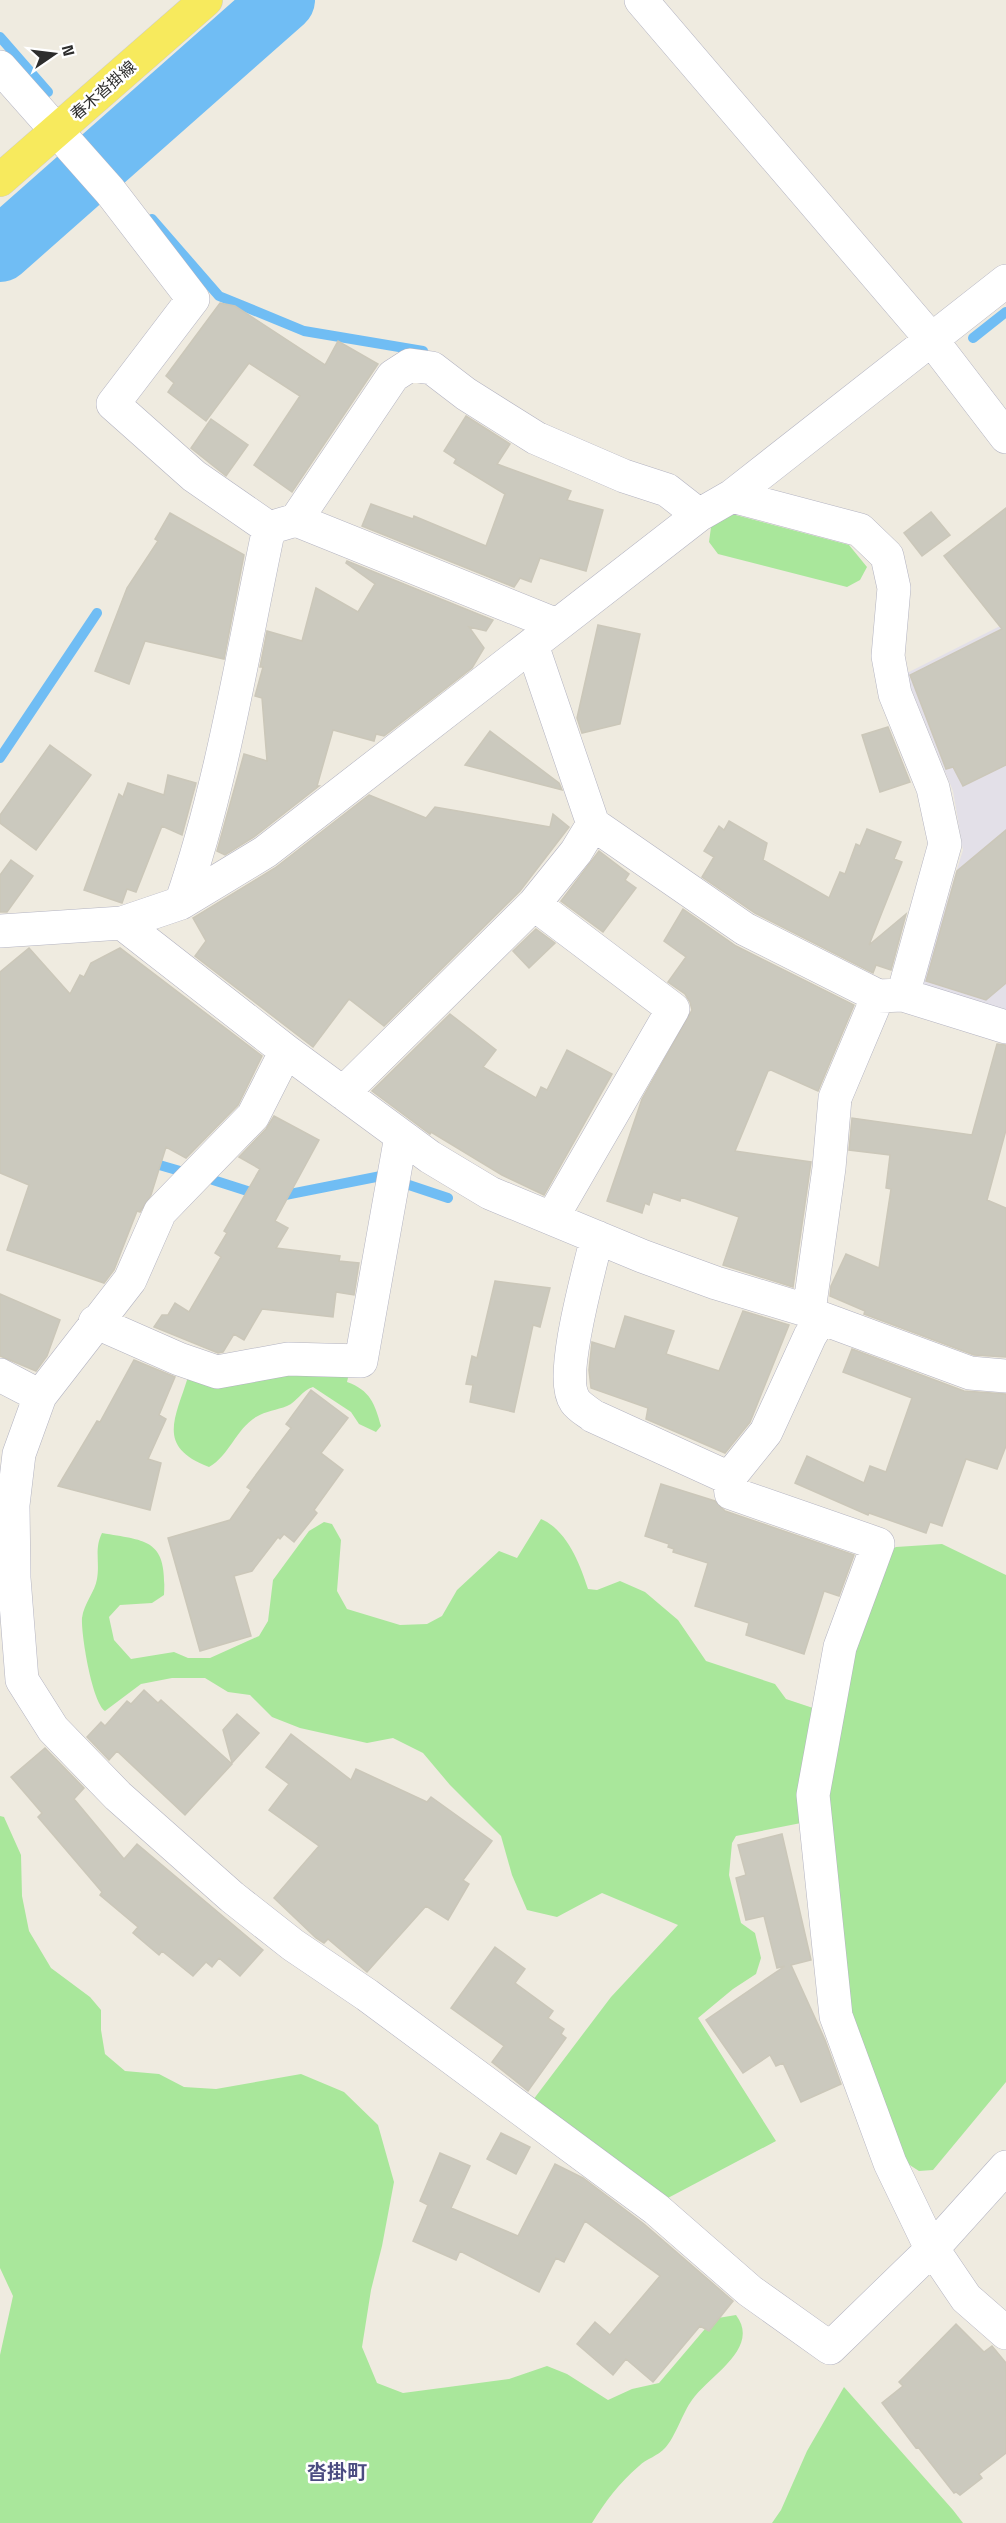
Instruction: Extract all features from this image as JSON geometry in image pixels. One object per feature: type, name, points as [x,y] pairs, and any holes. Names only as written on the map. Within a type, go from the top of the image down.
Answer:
[{"type":"main road","name":"春木沓掛線","points":[[0,180],[206,0]]},
{"type":"street","points":[[641,0],[932,339],[1006,437]]},
{"type":"street","points":[[0,67],[110,191],[193,299],[113,404],[194,476],[283,524],[557,625]]},
{"type":"street","points":[[3,936],[122,923],[181,903],[265,852],[699,515],[732,496],[1006,281]]},
{"type":"street","points":[[181,903],[193,868],[218,764],[283,524],[393,376],[410,365],[432,368],[466,394],[536,438],[624,476],[666,490],[699,515]]},
{"type":"street","points":[[732,496],[860,530],[888,556],[894,588],[888,656],[896,694],[933,788],[945,844],[891,996],[835,1098],[815,1315],[810,1336],[766,1432],[729,1478],[731,1493],[878,1544],[840,1647],[813,1795],[836,2016],[890,2163],[933,2248],[966,2298],[1006,2333]]},
{"type":"street","points":[[532,645],[593,824],[745,929],[891,996],[1006,1026]]},
{"type":"street","points":[[343,1093],[534,904],[576,852],[593,824]]},
{"type":"street","points":[[534,904],[673,1009],[552,1218]]},
{"type":"street","points":[[122,923],[286,1051],[401,1136],[430,1157],[490,1193],[716,1283],[815,1315],[970,1373],[1006,1376]]},
{"type":"street","points":[[286,1051],[253,1116],[160,1212],[130,1280],[95,1322],[40,1396],[19,1454],[14,1505],[14,1578],[22,1680],[53,1729],[118,1796],[232,1897],[293,1946],[367,1995],[656,2209],[750,2291],[830,2348],[933,2248],[1006,2168]]},
{"type":"street","points":[[95,1322],[179,1359],[217,1372],[288,1359],[361,1361],[401,1136]]},
{"type":"street","points":[[597,1237],[571,1356],[570,1378],[574,1401],[593,1416],[729,1478]]},
{"type":"street","points":[[0,1375],[40,1396]]},
{"type":"shaded area","points":[[1006,623],[1006,1013],[921,985],[963,850],[953,791],[905,674]]},
{"type":"green space","points":[[732,514],[849,545],[867,567],[860,580],[847,587],[718,554],[709,542],[712,520]]},
{"type":"green space","points":[[350,1369],[347,1382],[366,1394],[376,1411],[381,1426],[376,1432],[359,1424],[351,1412],[313,1387],[291,1404],[260,1415],[249,1422],[222,1456],[209,1467],[192,1459],[176,1441],[175,1419],[188,1377]]},
{"type":"green space","points":[[541,1519],[550,1524],[565,1539],[581,1569],[588,1589],[597,1590],[620,1581],[645,1592],[678,1620],[706,1661],[775,1684],[786,1699],[819,1710],[806,1822],[736,1836],[732,1843],[729,1875],[741,1923],[755,1933],[761,1958],[756,1974],[733,1989],[698,2018],[776,2141],[666,2199],[533,2100],[611,1997],[678,1925],[602,1893],[557,1917],[527,1910],[512,1875],[501,1836],[450,1785],[423,1753],[393,1738],[367,1743],[300,1728],[272,1717],[250,1695],[228,1692],[205,1678],[172,1678],[141,1684],[105,1711],[96,1695],[85,1652],[82,1618],[97,1579],[98,1545],[102,1533],[132,1538],[151,1546],[158,1553],[164,1577],[164,1595],[152,1603],[120,1605],[109,1617],[114,1640],[131,1659],[174,1652],[188,1658],[210,1658],[259,1636],[268,1621],[273,1580],[309,1531],[324,1522],[332,1524],[341,1540],[337,1591],[347,1609],[400,1625],[427,1624],[442,1616],[457,1590],[499,1551],[517,1558]]},
{"type":"green space","points":[[942,1544],[1006,1575],[1006,2082],[933,2170],[919,2171],[905,2162],[848,2012],[824,1798],[851,1657],[885,1553],[896,1547]]},
{"type":"green space","points":[[0,1816],[4,1817],[21,1855],[22,1896],[29,1931],[51,1968],[90,1997],[101,2010],[101,2030],[105,2054],[125,2071],[159,2074],[184,2087],[216,2089],[301,2074],[344,2092],[378,2125],[394,2182],[371,2290],[362,2347],[377,2383],[403,2393],[509,2379],[547,2366],[567,2374],[608,2400],[632,2389],[659,2383],[710,2323],[718,2318],[736,2315],[742,2327],[742,2339],[738,2350],[692,2400],[665,2448],[625,2479],[607,2500],[592,2523],[0,2523],[0,2355],[13,2296],[0,2268]]},
{"type":"green space","points":[[844,2387],[963,2523],[772,2523],[781,2510],[807,2451]]},
{"type":"building","points":[[220,303],[235,306],[325,365],[338,341],[378,364],[292,492],[254,465],[300,396],[249,363],[206,421],[168,392],[174,383],[166,376]]},
{"type":"building","points":[[466,416],[510,444],[497,464],[571,491],[567,500],[603,510],[586,571],[540,558],[531,582],[520,578],[514,587],[362,526],[371,504],[413,519],[414,516],[486,546],[505,494],[454,463],[456,459],[444,451]]},
{"type":"building","points":[[211,419],[248,445],[226,476],[191,448]]},
{"type":"building","points":[[1006,508],[1006,765],[963,786],[953,767],[946,769],[910,675],[1002,629],[944,556]]},
{"type":"building","points":[[931,512],[950,535],[922,556],[904,533]]},
{"type":"building","points":[[170,513],[244,555],[224,659],[145,641],[129,684],[95,671],[127,588],[158,541],[155,539]]},
{"type":"building","points":[[347,561],[493,620],[486,631],[469,627],[484,648],[472,668],[384,736],[376,734],[374,741],[333,730],[317,786],[319,786],[254,837],[225,855],[217,851],[244,754],[267,761],[262,698],[255,696],[263,667],[260,667],[267,631],[302,641],[316,588],[358,612],[375,584],[346,563]]},
{"type":"building","points":[[598,625],[640,634],[620,724],[582,733],[577,718]]},
{"type":"building","points":[[888,727],[910,782],[880,792],[862,735]]},
{"type":"building","points":[[490,731],[559,783],[562,790],[465,765]]},
{"type":"building","points":[[50,745],[91,775],[36,850],[0,823],[0,815]]},
{"type":"building","points":[[168,775],[196,783],[182,835],[162,826],[136,892],[127,889],[122,903],[84,890],[119,794],[123,797],[128,783],[164,795]]},
{"type":"building","points":[[369,795],[426,818],[435,807],[550,827],[553,814],[569,827],[520,891],[384,1026],[349,999],[313,1047],[195,956],[206,941],[193,918],[275,868]]},
{"type":"building","points":[[729,821],[767,843],[763,860],[829,898],[840,872],[845,874],[856,844],[860,846],[867,829],[901,842],[894,859],[902,862],[869,945],[906,914],[891,970],[876,965],[873,973],[755,913],[702,877],[714,857],[704,851],[719,826],[724,830]]},
{"type":"building","points":[[1006,830],[1006,983],[986,1000],[926,981],[957,871]]},
{"type":"building","points":[[599,851],[629,874],[625,880],[636,888],[603,932],[561,901]]},
{"type":"building","points":[[11,860],[33,876],[7,912],[0,912],[0,875]]},
{"type":"building","points":[[683,909],[736,946],[854,1005],[818,1091],[771,1070],[768,1071],[735,1151],[811,1162],[793,1287],[723,1265],[739,1217],[681,1197],[680,1201],[653,1192],[649,1205],[645,1203],[642,1213],[607,1201],[642,1099],[692,1010],[685,994],[668,982],[686,957],[664,941]]},
{"type":"building","points":[[536,929],[555,943],[529,968],[513,951]]},
{"type":"building","points":[[29,948],[70,994],[80,975],[84,977],[91,963],[120,948],[262,1056],[238,1105],[186,1158],[166,1147],[151,1195],[140,1212],[137,1211],[114,1270],[104,1283],[7,1250],[29,1185],[0,1173],[0,972]]},
{"type":"building","points":[[450,1014],[496,1050],[483,1067],[536,1098],[541,1087],[547,1090],[567,1050],[612,1074],[544,1195],[502,1175],[431,1132],[430,1134],[372,1091]]},
{"type":"building","points":[[997,1044],[1006,1045],[1006,1130],[987,1200],[1006,1208],[1006,1357],[974,1355],[864,1314],[865,1311],[830,1296],[831,1286],[846,1254],[879,1268],[891,1189],[886,1188],[890,1155],[849,1150],[852,1118],[972,1135]]},
{"type":"building","points":[[274,1116],[319,1140],[275,1221],[288,1228],[276,1248],[340,1256],[339,1261],[359,1263],[354,1295],[336,1292],[333,1317],[262,1309],[244,1340],[234,1334],[223,1352],[218,1353],[154,1327],[162,1315],[168,1315],[175,1303],[189,1312],[221,1257],[215,1253],[227,1233],[224,1231],[260,1169],[239,1157],[266,1129]]},
{"type":"building","points":[[495,1281],[550,1288],[540,1327],[533,1325],[514,1412],[470,1402],[473,1385],[466,1384],[472,1356],[477,1358]]},
{"type":"building","points":[[0,1294],[60,1320],[47,1356],[36,1371],[0,1356]]},
{"type":"building","points":[[743,1311],[789,1325],[750,1422],[725,1453],[646,1419],[648,1408],[591,1388],[589,1370],[592,1342],[615,1349],[625,1316],[674,1331],[666,1354],[719,1371]]},
{"type":"building","points":[[852,1349],[964,1391],[1006,1394],[1006,1446],[997,1469],[966,1459],[942,1526],[930,1522],[926,1533],[869,1513],[868,1515],[795,1483],[807,1456],[864,1483],[870,1466],[886,1472],[912,1398],[843,1372]]},
{"type":"building","points":[[134,1360],[175,1377],[159,1415],[166,1419],[148,1459],[161,1463],[150,1510],[58,1486],[97,1421],[100,1422]]},
{"type":"building","points":[[311,1390],[348,1418],[321,1453],[343,1470],[314,1510],[317,1513],[294,1542],[284,1534],[280,1539],[278,1537],[252,1571],[234,1576],[251,1636],[200,1651],[168,1538],[230,1520],[251,1490],[247,1487],[291,1428],[286,1424]]},
{"type":"building","points":[[661,1484],[715,1501],[725,1511],[854,1555],[839,1596],[824,1591],[804,1654],[746,1635],[749,1623],[695,1606],[708,1563],[673,1552],[674,1549],[668,1547],[669,1544],[645,1536]]},
{"type":"building","points":[[144,1690],[158,1703],[161,1700],[232,1764],[185,1815],[117,1751],[109,1760],[87,1737],[101,1722],[105,1726],[127,1701],[131,1704]]},
{"type":"building","points":[[237,1714],[259,1733],[232,1763],[223,1730]]},
{"type":"building","points":[[291,1734],[351,1780],[356,1769],[427,1802],[431,1797],[492,1841],[463,1880],[469,1884],[448,1920],[426,1906],[367,1972],[328,1939],[324,1943],[316,1938],[274,1898],[319,1846],[269,1810],[289,1784],[266,1767]]},
{"type":"building","points":[[45,1748],[84,1788],[74,1799],[124,1859],[137,1844],[263,1950],[240,1976],[219,1958],[212,1967],[206,1962],[193,1976],[162,1951],[159,1955],[133,1933],[138,1927],[100,1895],[102,1892],[38,1817],[42,1813],[11,1777]]},
{"type":"building","points":[[782,1834],[811,1960],[791,1965],[825,2040],[841,2084],[801,2102],[783,2063],[776,2066],[770,2055],[743,2073],[706,2020],[785,1966],[777,1968],[764,1916],[746,1920],[736,1878],[746,1875],[738,1845]]},
{"type":"building","points":[[495,1947],[525,1969],[515,1983],[553,2011],[548,2018],[564,2029],[561,2034],[566,2038],[528,2091],[492,2062],[504,2046],[451,2008]]},
{"type":"building","points":[[501,2133],[530,2147],[516,2174],[487,2159]]},
{"type":"building","points":[[440,2153],[470,2166],[451,2208],[518,2236],[555,2164],[583,2178],[644,2224],[733,2301],[709,2331],[700,2326],[653,2382],[626,2359],[613,2375],[577,2344],[595,2322],[610,2335],[660,2276],[585,2221],[564,2262],[556,2258],[539,2292],[460,2251],[456,2260],[413,2241],[428,2205],[420,2201]]},
{"type":"building","points":[[956,2324],[984,2352],[992,2346],[1006,2363],[1006,2453],[979,2474],[982,2478],[960,2495],[954,2493],[882,2403],[903,2386],[899,2382]]},
{"type":"waterway","points":[[0,250],[283,0]]},
{"type":"waterway","points":[[0,37],[48,92]]},
{"type":"waterway","points":[[88,138],[119,174]]},
{"type":"waterway","points":[[152,219],[219,296],[304,331],[423,351]]},
{"type":"waterway","points":[[973,338],[1006,312]]},
{"type":"waterway","points":[[0,758],[97,613]]},
{"type":"waterway","points":[[149,1162],[180,1171]]},
{"type":"waterway","points":[[275,1197],[381,1176]]},
{"type":"waterway","points":[[213,1180],[260,1195]]},
{"type":"waterway","points":[[406,1184],[448,1198]]},
{"type":"district","name":"沓掛町","points":[[337,2472]]}]
